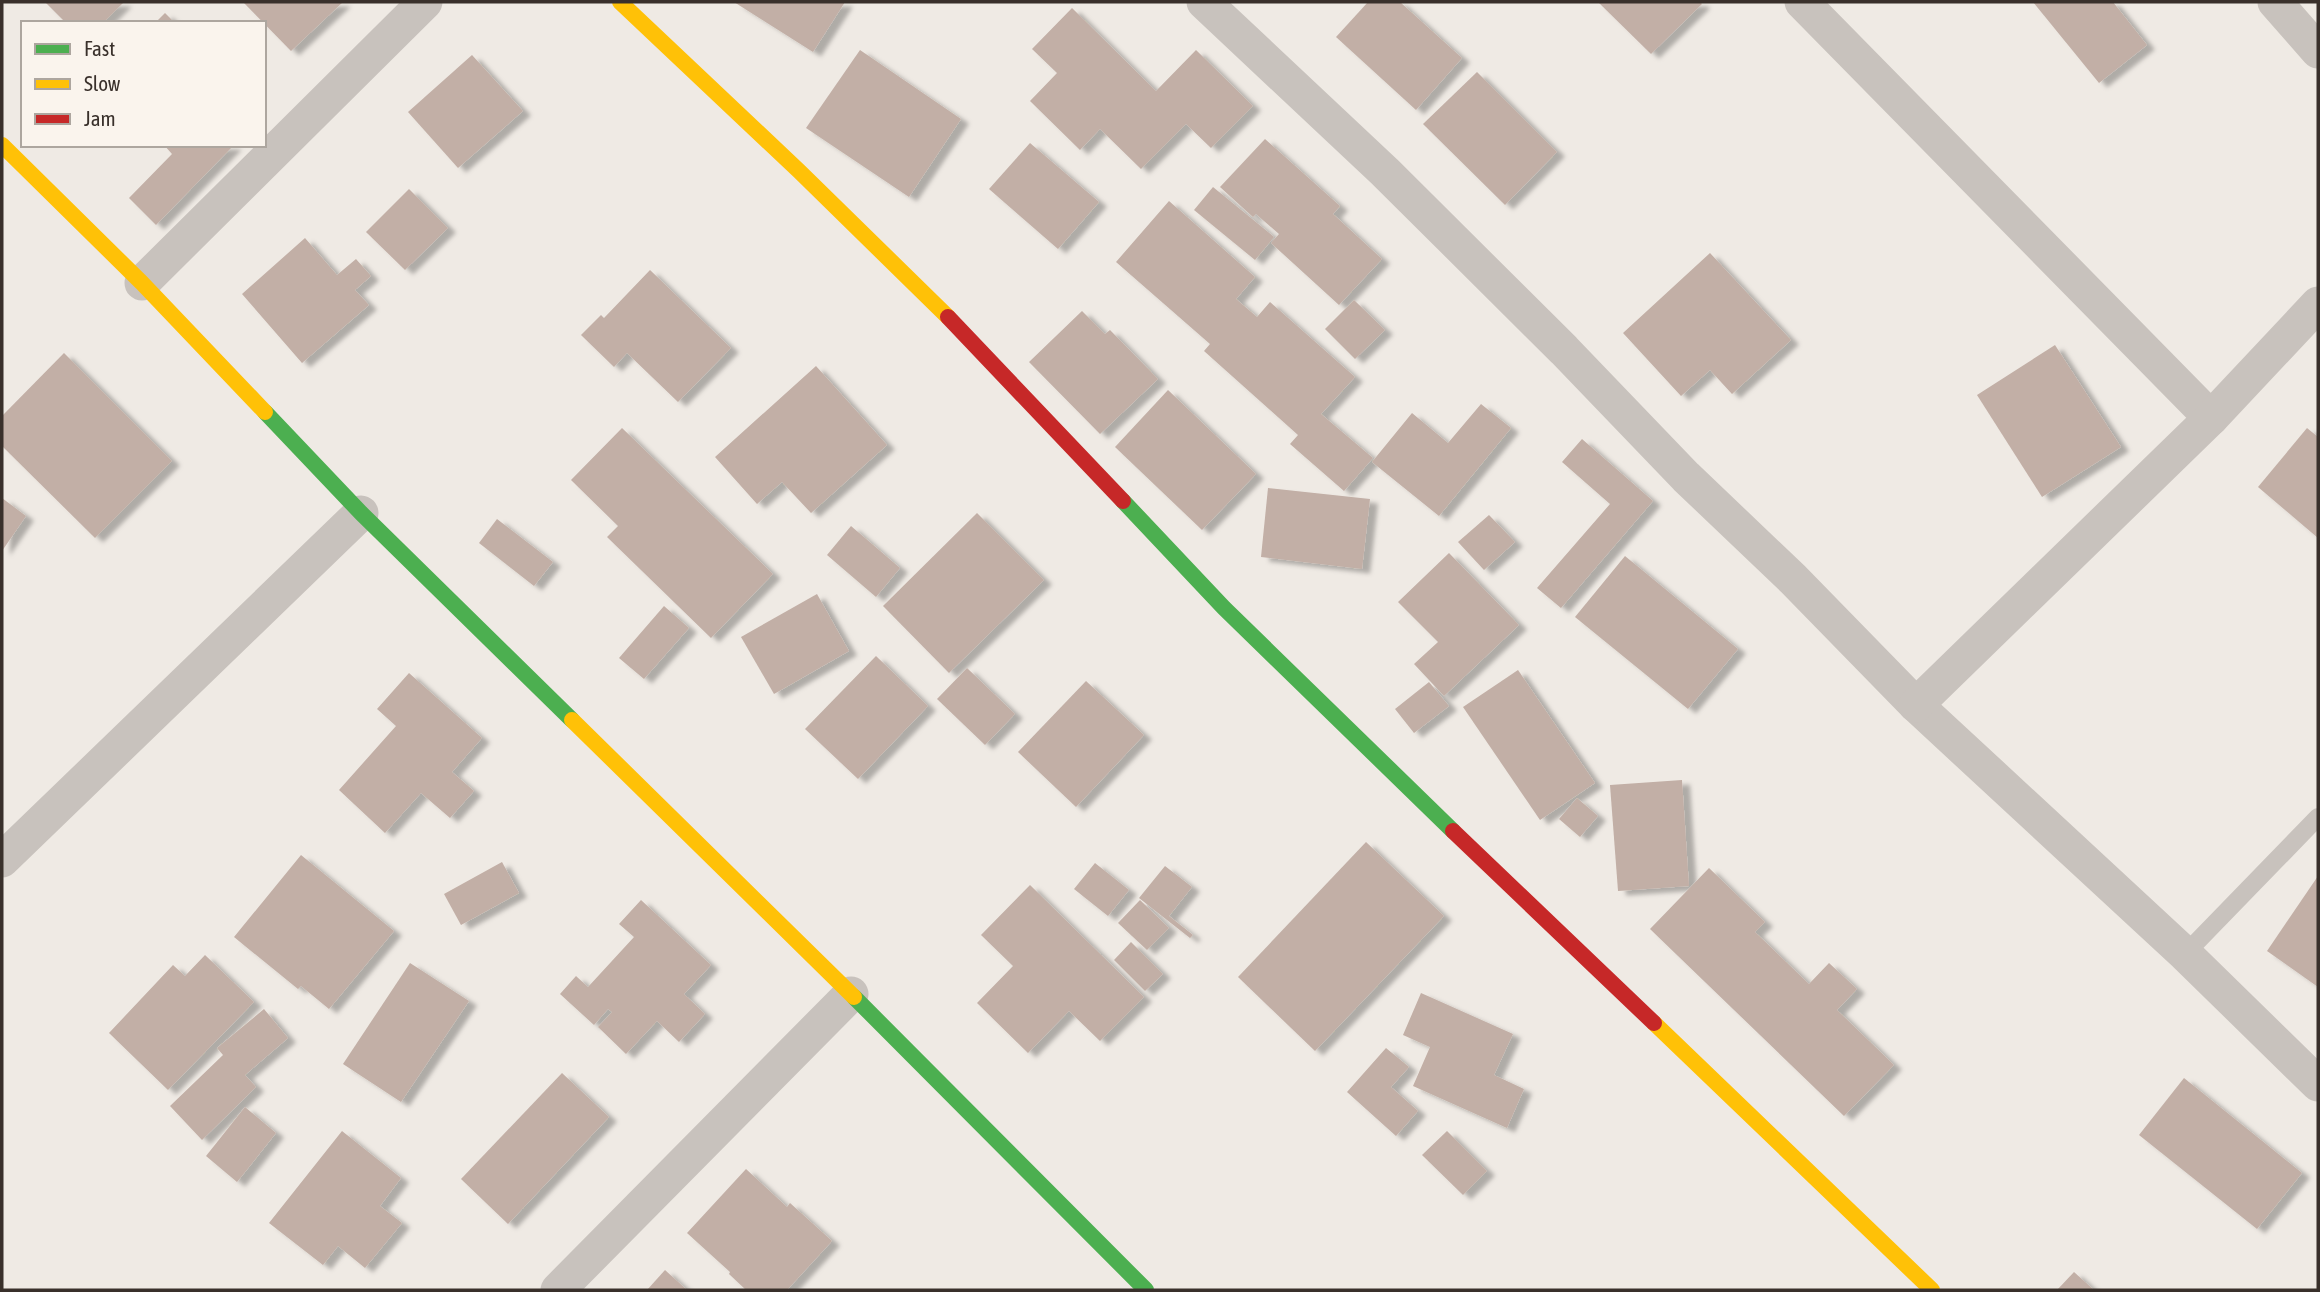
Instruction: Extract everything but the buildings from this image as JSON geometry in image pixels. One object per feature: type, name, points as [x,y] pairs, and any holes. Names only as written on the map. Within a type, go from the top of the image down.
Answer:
[{"type":"street","points":[[142,283],[425,2]]},
{"type":"street","points":[[620,2],[799,171],[961,330],[1224,608],[1340,723],[1932,1290]]},
{"type":"street","points":[[1204,2],[1385,172],[1916,705],[2185,954],[2318,1084]]},
{"type":"street","points":[[1802,2],[2211,418]]},
{"type":"street","points":[[2275,2],[2318,51]]},
{"type":"street","points":[[2,145],[142,283],[361,513],[851,994],[1146,1290]]},
{"type":"street","points":[[1916,705],[2211,418],[2318,303]]},
{"type":"street","points":[[2,860],[361,513]]},
{"type":"street","points":[[558,1290],[851,994]]},
{"type":"lane","points":[[2185,954],[2318,817]]},
{"type":"traffic: fast","points":[[265,412],[361,513],[572,720]]},
{"type":"traffic: fast","points":[[1123,501],[1224,608],[1453,831]]},
{"type":"traffic: fast","points":[[854,997],[1146,1290]]},
{"type":"traffic: slow","points":[[620,2],[948,317]]},
{"type":"traffic: slow","points":[[2,145],[142,283],[265,412]]},
{"type":"traffic: slow","points":[[572,720],[854,997]]},
{"type":"traffic: slow","points":[[1654,1023],[1932,1290]]},
{"type":"traffic: jam","points":[[948,317],[1123,501]]},
{"type":"traffic: jam","points":[[1453,831],[1654,1023]]}]
